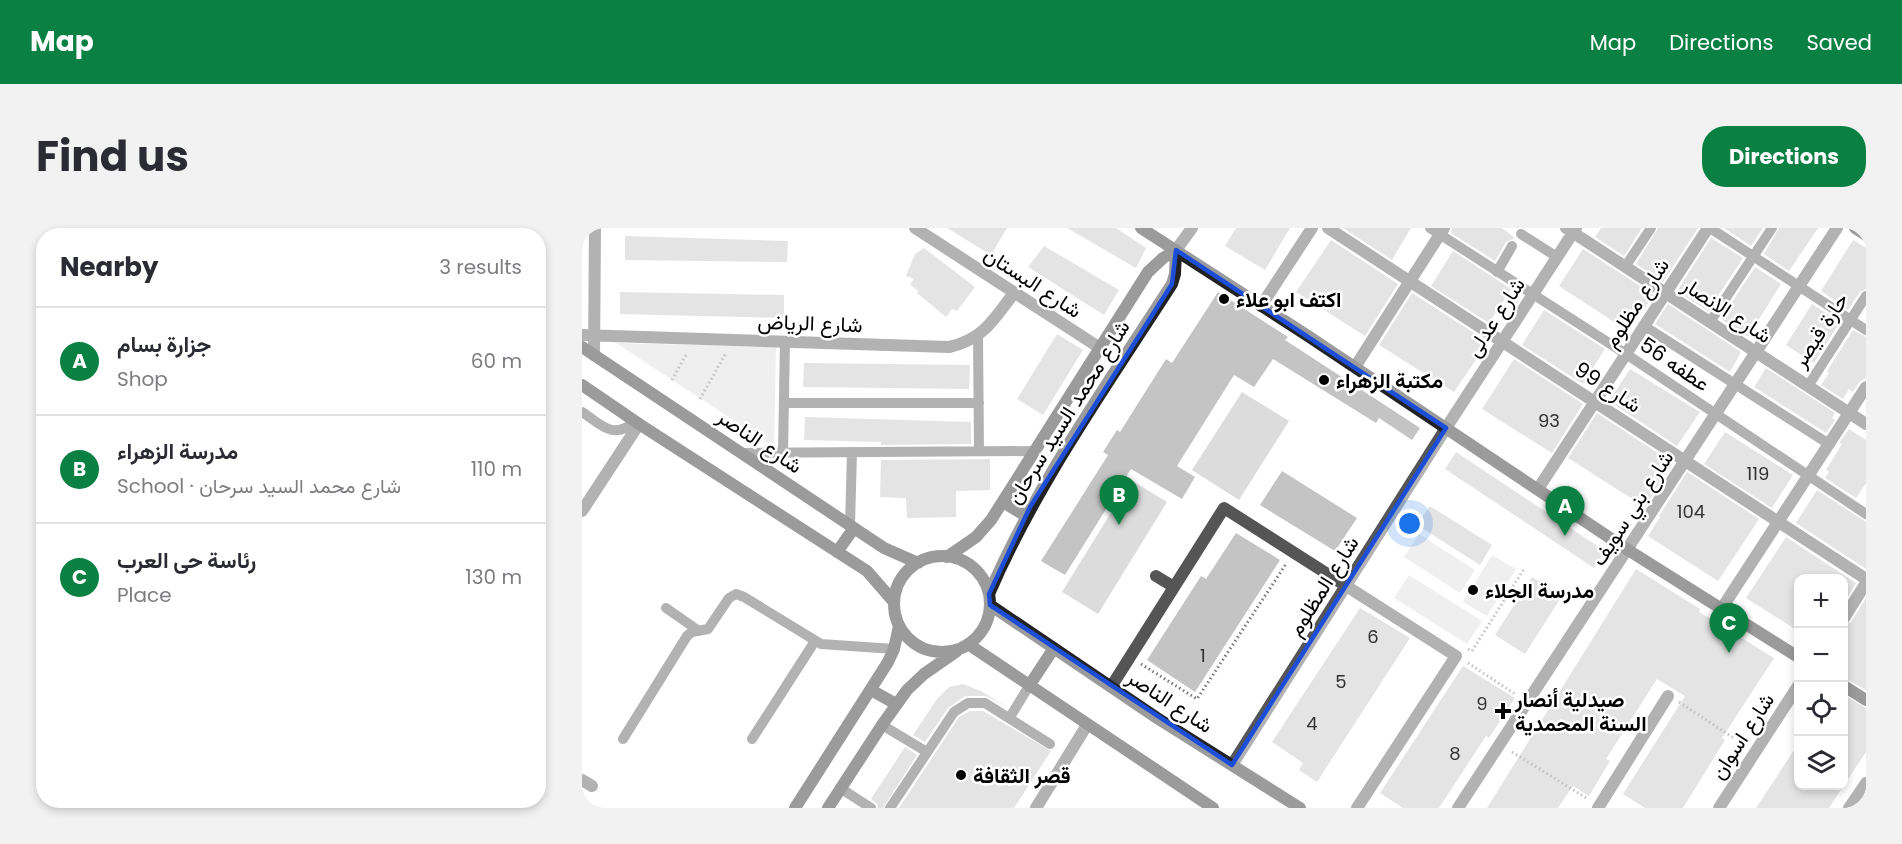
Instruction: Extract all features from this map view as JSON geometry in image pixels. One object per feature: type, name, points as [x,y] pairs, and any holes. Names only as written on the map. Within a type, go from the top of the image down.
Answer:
[{"type":"street","points":[[594,355],[588,336],[595,228]]},
{"type":"street","name":"شارع البستان","points":[[915,228],[1100,348]]},
{"type":"street","points":[[1141,228],[1355,367],[1628,550],[1794,654]]},
{"type":"street","name":"شارع محمد السيد سرحان","points":[[947,557],[976,537],[991,520],[1148,272],[1176,250],[1192,228]]},
{"type":"street","points":[[1261,306],[1312,228]]},
{"type":"street","name":"شارع 99","points":[[1328,228],[1866,581]]},
{"type":"street","name":"شارع مظلوم","points":[[1538,489],[1709,228]]},
{"type":"street","name":"شارع بني سويف","points":[[1458,808],[1837,228]]},
{"type":"street","points":[[1855,228],[1866,235]]},
{"type":"street","points":[[1355,367],[1410,281],[1438,230]]},
{"type":"street","name":"شارع الانصار","points":[[1572,230],[1866,424]]},
{"type":"street","name":"شارع عدلى","points":[[1446,428],[1533,295],[1572,230]]},
{"type":"street","name":"شارع محمد السيد سرحان","points":[[989,599],[1026,516],[1073,437],[1172,284],[1175,274],[1176,250]]},
{"type":"street","name":"شارع الرياض","points":[[588,336],[949,347],[978,336],[1014,293]]},
{"type":"street","name":"شارع الناصر","points":[[582,347],[884,548],[918,563]]},
{"type":"street","points":[[582,385],[867,571],[894,602]]},
{"type":"street","points":[[1722,608],[1866,387]]},
{"type":"street","points":[[582,511],[637,423]]},
{"type":"street","name":"شارع المظلوم","points":[[1232,765],[1346,586],[1387,510],[1446,428]]},
{"type":"street","points":[[1003,502],[1026,516]]},
{"type":"street","points":[[1111,687],[1224,508],[1346,586],[1460,651],[1357,808]]},
{"type":"street","points":[[837,552],[852,526]]},
{"type":"street","points":[[795,808],[871,690],[894,649],[899,626],[894,602],[904,576],[918,563],[927,559],[947,557],[966,563],[974,569],[986,585],[989,599],[984,627],[965,646],[924,674],[907,690],[882,724],[828,808]]},
{"type":"street","points":[[1156,576],[1174,587]]},
{"type":"street","points":[[1848,611],[1866,581]]},
{"type":"street","name":"شارع الناصر","points":[[989,599],[1111,687],[1300,808]]},
{"type":"street","points":[[899,626],[921,647],[941,652],[965,646],[1213,808]]},
{"type":"street","points":[[1029,686],[1054,648]]},
{"type":"street","points":[[1848,689],[1866,700]]},
{"type":"street","points":[[871,690],[896,704]]},
{"type":"street","name":"شارع اسوان","points":[[1719,808],[1794,692]]},
{"type":"street","points":[[1599,807],[1668,696]]},
{"type":"street","points":[[1036,808],[1087,725]]},
{"type":"street","points":[[1850,808],[1866,783]]},
{"type":"lane","points":[[1625,267],[1651,228]]},
{"type":"lane","points":[[1709,228],[1866,330]]},
{"type":"lane","points":[[1710,322],[1772,228]]},
{"type":"lane","name":"عطفه 56","points":[[1438,230],[1497,272],[1626,354],[1715,416],[1866,514]]},
{"type":"lane","points":[[1521,234],[1557,257]]},
{"type":"lane","points":[[1497,272],[1512,246]]},
{"type":"lane","name":"حارة قيصر","points":[[1808,386],[1866,296]]},
{"type":"lane","points":[[1644,326],[1829,444]]},
{"type":"lane","points":[[978,336],[979,451]]},
{"type":"lane","points":[[783,453],[785,341]]},
{"type":"lane","points":[[784,403],[979,403]]},
{"type":"lane","points":[[582,412],[612,431],[637,423]]},
{"type":"lane","points":[[743,453],[1035,451]]},
{"type":"lane","points":[[852,452],[852,526]]},
{"type":"lane","points":[[623,739],[687,636],[692,632],[711,627],[729,598],[736,594],[815,641],[827,645],[894,649]]},
{"type":"lane","points":[[666,608],[699,631]]},
{"type":"lane","points":[[752,740],[815,641]]},
{"type":"lane","points":[[1010,717],[1029,686]]},
{"type":"lane","points":[[890,808],[960,706],[968,703],[985,703],[1050,744]]},
{"type":"lane","points":[[882,724],[927,752]]},
{"type":"lane","points":[[840,788],[871,808]]},
{"type":"path","points":[[700,399],[730,346],[730,340]]},
{"type":"path","points":[[672,380],[691,345]]},
{"type":"path","points":[[1130,657],[1197,699],[1293,552]]},
{"type":"path","points":[[1460,651],[1472,651],[1524,569]]},
{"type":"path","points":[[1460,651],[1528,702]]},
{"type":"path","points":[[1668,696],[1735,739]]},
{"type":"path","points":[[1500,745],[1599,807]]},
{"type":"highlighted area","points":[[1176,250],[1446,428],[1232,765],[990,605],[989,594],[1030,507],[1172,284]]},
{"type":"shaded area","points":[[616,343],[776,347],[774,447]]},
{"type":"shaded area","points":[[1242,392],[1289,421],[1239,500],[1192,470]]},
{"type":"shaded area","points":[[1131,480],[1167,502],[1098,614],[1062,592]]},
{"type":"shaded area","points":[[1419,534],[1475,570],[1460,593],[1404,557]]},
{"type":"shaded area","points":[[1492,555],[1516,569],[1487,616],[1463,602]]},
{"type":"shaded area","points":[[1409,575],[1482,621],[1467,644],[1394,598]]},
{"type":"building","points":[[947,228],[1007,228],[991,255]]},
{"type":"building","points":[[1067,228],[1116,228],[1146,248],[1136,268]]},
{"type":"building","points":[[1236,228],[1290,228],[1265,270],[1225,246]]},
{"type":"building","points":[[1343,228],[1411,228],[1392,260]]},
{"type":"building","points":[[1452,228],[1502,228],[1515,238],[1506,242],[1495,261],[1451,233]]},
{"type":"building","points":[[1601,228],[1642,228],[1624,256],[1595,237]]},
{"type":"building","points":[[1658,228],[1698,228],[1663,282],[1636,264]]},
{"type":"building","points":[[1724,228],[1763,228],[1751,246]]},
{"type":"building","points":[[1779,228],[1818,228],[1789,271],[1764,254]]},
{"type":"building","points":[[625,236],[788,241],[787,262],[625,260]]},
{"type":"building","points":[[1711,238],[1743,258],[1708,311],[1677,291]]},
{"type":"building","points":[[1331,240],[1398,284],[1365,336],[1296,292]]},
{"type":"building","points":[[1853,240],[1866,248],[1866,289],[1860,292],[1848,310],[1821,291]]},
{"type":"building","points":[[1044,246],[1119,290],[1104,315],[1028,267]]},
{"type":"building","points":[[924,248],[975,287],[957,311],[952,309],[946,317],[917,293],[918,291],[910,284],[914,279],[906,276],[915,254]]},
{"type":"building","points":[[1583,249],[1654,295],[1628,331],[1559,286]]},
{"type":"building","points":[[1453,251],[1511,289],[1489,323],[1431,286]]},
{"type":"building","points":[[1755,267],[1781,284],[1748,337],[1721,319]]},
{"type":"building","points":[[620,292],[784,295],[784,318],[620,314]]},
{"type":"building","points":[[1218,292],[1288,337],[1285,340],[1420,428],[1412,440],[1379,418],[1376,423],[1273,359],[1254,387],[1234,375],[1177,466],[1195,477],[1182,499],[1131,469],[1065,575],[1041,561],[1108,455],[1103,452],[1117,430],[1120,432],[1166,359],[1172,363]]},
{"type":"building","points":[[1412,293],[1488,342],[1454,392],[1379,345]]},
{"type":"building","points":[[1668,304],[1741,352],[1730,372],[1655,324]]},
{"type":"building","points":[[1812,304],[1840,322],[1814,363],[1786,345]]},
{"type":"building","points":[[1544,310],[1605,349],[1583,384],[1522,345]]},
{"type":"building","points":[[1853,330],[1866,337],[1866,378],[1859,382],[1853,392],[1849,389],[1843,399],[1821,385],[1829,373],[1827,371]]},
{"type":"building","points":[[1057,334],[1083,350],[1043,415],[1017,399]]},
{"type":"building","points":[[1514,359],[1583,404],[1552,453],[1482,409]]},
{"type":"building","points":[[804,363],[970,365],[969,389],[803,387]]},
{"type":"building","points":[[1766,368],[1835,413],[1832,418],[1835,420],[1826,433],[1754,387]]},
{"type":"building","points":[[1630,369],[1700,412],[1677,446],[1609,401]]},
{"type":"building","points":[[1597,413],[1673,463],[1645,507],[1568,458]]},
{"type":"building","points":[[805,417],[971,422],[971,444],[881,445],[881,442],[804,440]]},
{"type":"building","points":[[1849,429],[1866,440],[1866,483],[1856,498],[1825,478],[1829,472],[1826,470],[1842,444],[1839,443]]},
{"type":"building","points":[[1725,432],[1793,475],[1772,508],[1704,464]]},
{"type":"building","points":[[1456,452],[1605,551],[1594,568],[1445,469]]},
{"type":"building","points":[[990,459],[990,490],[956,491],[956,517],[907,518],[906,498],[880,497],[881,460]]},
{"type":"building","points":[[1282,471],[1357,518],[1335,551],[1260,505]]},
{"type":"building","points":[[1687,472],[1759,519],[1718,581],[1648,536]]},
{"type":"building","points":[[1817,490],[1866,522],[1866,569],[1796,523]]},
{"type":"building","points":[[1430,506],[1492,545],[1480,565],[1417,525]]},
{"type":"building","points":[[1236,533],[1280,560],[1195,692],[1147,660],[1201,576],[1206,579]]},
{"type":"building","points":[[1786,537],[1842,574],[1794,574],[1794,628],[1746,598]]},
{"type":"building","points":[[1636,569],[1700,609],[1699,612],[1774,658],[1722,738],[1725,740],[1683,808],[1645,808],[1623,794],[1685,696],[1657,679],[1606,759],[1610,761],[1589,796],[1573,786],[1558,808],[1487,808]]},
{"type":"building","name":"مدرسة الجلاء","points":[[1532,577],[1562,596],[1525,654],[1495,635]]},
{"type":"building","points":[[1848,578],[1856,583],[1848,596]]},
{"type":"building","points":[[1866,598],[1866,690],[1848,680],[1848,624]]},
{"type":"building","points":[[1360,608],[1410,638],[1317,782],[1299,770],[1303,763],[1272,742]]},
{"type":"building","points":[[1463,666],[1515,698],[1489,738],[1486,736],[1439,808],[1403,808],[1380,793]]},
{"type":"building","points":[[963,684],[981,691],[1007,707],[986,696],[965,696],[948,708],[925,742],[913,735],[937,699],[949,687]]},
{"type":"building","points":[[1848,697],[1866,708],[1866,752],[1848,779]]},
{"type":"building","name":"قصر الثقافة","points":[[970,711],[983,711],[1051,751],[1014,808],[899,808],[959,717]]},
{"type":"building","points":[[905,747],[917,755],[883,808],[878,808],[871,799]]},
{"type":"building","points":[[1794,750],[1794,790],[1841,790],[1829,808],[1756,808]]},
{"type":"place","name":"اكتف ابو علاء","points":[[1224,299]]},
{"type":"place","name":"مكتبة الزهراء","points":[[1324,380]]},
{"type":"place","name":"مدرسة الزهراء","points":[[1119,525]]},
{"type":"place","name":"جزارة بسام","points":[[1565,536]]},
{"type":"place","name":"مدرسة الجلاء","points":[[1473,590]]},
{"type":"place","name":"رئاسة حى العرب","points":[[1729,653]]},
{"type":"place","name":"صيدلية أنصار السنة المحمدية","points":[[1503,711]]},
{"type":"place","name":"قصر الثقافة","points":[[961,775]]}]
